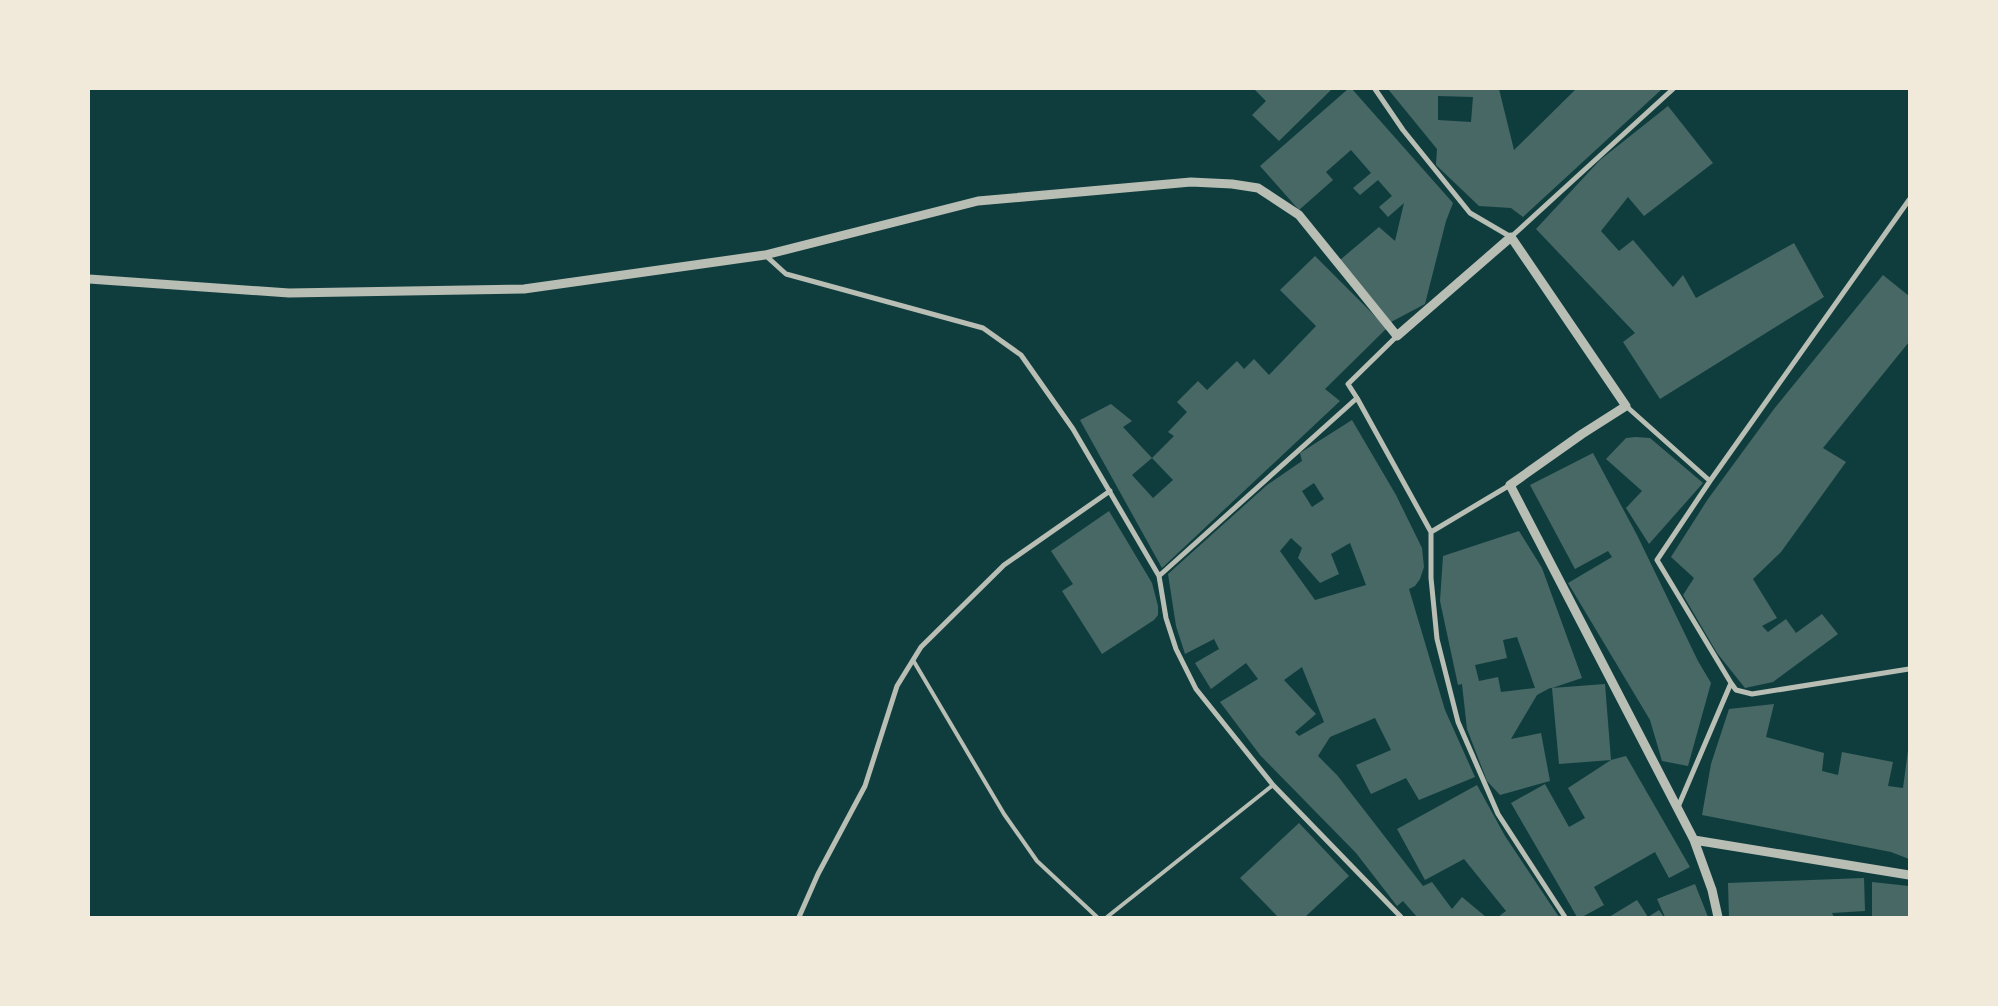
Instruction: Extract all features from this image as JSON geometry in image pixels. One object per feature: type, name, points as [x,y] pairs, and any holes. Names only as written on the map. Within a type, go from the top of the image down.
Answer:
[{"type":"street","points":[[1375,89],[1403,130],[1470,213],[1511,237],[1626,406],[1710,481]]},
{"type":"street","points":[[1565,917],[1498,814],[1458,722],[1437,639],[1431,578],[1431,532],[1348,384],[1397,336],[1511,237],[1673,89]]},
{"type":"street","points":[[89,279],[289,293],[524,289],[765,255],[978,201],[1191,182],[1232,184],[1258,188],[1299,215],[1397,336]]},
{"type":"street","points":[[1909,200],[1710,481],[1658,560],[1736,690],[1752,694],[1909,669]]},
{"type":"street","points":[[765,255],[786,274],[984,328],[1021,355],[1073,429],[1159,576],[1166,618],[1176,649],[1196,690],[1273,784],[1401,917]]},
{"type":"street","points":[[1159,576],[1357,398]]},
{"type":"street","points":[[1431,532],[1510,485],[1582,434],[1626,406]]},
{"type":"street","points":[[1510,485],[1694,840],[1712,890],[1718,917]]},
{"type":"street","points":[[799,917],[818,874],[865,786],[896,686],[921,647],[1004,565],[1110,491]]},
{"type":"street","points":[[1677,808],[1731,682]]},
{"type":"street","points":[[1694,840],[1909,875]]},
{"type":"lane","points":[[913,660],[1004,814],[1037,861],[1097,917]]},
{"type":"lane","points":[[1108,917],[1273,784]]},
{"type":"building","points":[[1254,89],[1332,89],[1279,141],[1252,115],[1266,101]]},
{"type":"building","points":[[1348,89],[1352,89],[1453,203],[1446,221],[1425,304],[1391,322],[1340,260],[1379,227],[1395,241],[1404,203],[1388,217],[1379,207],[1392,196],[1378,180],[1360,195],[1353,188],[1371,173],[1351,150],[1326,172],[1333,180],[1299,210],[1260,166]]},
{"type":"building","points":[[1388,89],[1499,89],[1514,150],[1576,89],[1662,89],[1523,217],[1511,208],[1479,206],[1436,165],[1437,149]],"holes":[[[1438,96],[1473,97],[1471,122],[1438,120]]]},
{"type":"building","points":[[1668,106],[1713,163],[1644,216],[1628,197],[1601,231],[1619,251],[1633,240],[1673,287],[1683,275],[1696,298],[1794,243],[1824,297],[1660,399],[1623,342],[1635,333],[1536,229],[1600,160]]},
{"type":"building","points":[[1315,256],[1387,328],[1325,389],[1340,401],[1162,568],[1080,420],[1111,404],[1132,421],[1123,427],[1152,458],[1174,436],[1168,432],[1187,412],[1177,402],[1198,381],[1207,390],[1237,361],[1244,369],[1254,359],[1269,375],[1316,326],[1280,290]],"holes":[[[1152,458],[1173,480],[1153,498],[1132,475]]]},
{"type":"building","points":[[1883,275],[1909,296],[1909,342],[1823,448],[1846,462],[1781,552],[1753,579],[1777,618],[1762,626],[1768,632],[1786,619],[1796,633],[1822,614],[1838,634],[1773,682],[1745,688],[1717,653],[1683,595],[1694,578],[1671,557],[1708,499],[1774,409]]},
{"type":"building","points":[[1352,420],[1396,495],[1422,548],[1424,567],[1420,579],[1415,586],[1409,589],[1445,710],[1475,777],[1419,800],[1406,778],[1371,794],[1356,765],[1391,750],[1375,718],[1330,737],[1318,756],[1337,775],[1423,886],[1432,882],[1452,909],[1462,897],[1486,917],[1417,917],[1403,901],[1397,906],[1356,853],[1260,755],[1220,702],[1258,679],[1246,663],[1211,689],[1195,663],[1219,649],[1214,639],[1185,654],[1176,626],[1168,574],[1267,485],[1302,461],[1300,453]],"holes":[[[1314,483],[1324,499],[1312,507],[1302,491]],[[1291,538],[1302,548],[1298,558],[1320,583],[1339,574],[1331,554],[1350,543],[1366,585],[1315,600],[1280,551]],[[1302,667],[1324,722],[1299,736],[1295,732],[1316,714],[1284,680]]]},
{"type":"building","points":[[1626,438],[1650,438],[1703,483],[1649,544],[1626,508],[1642,491],[1606,459]]},
{"type":"building","points":[[1593,453],[1637,535],[1698,661],[1711,683],[1688,766],[1662,761],[1650,720],[1568,583],[1612,557],[1608,551],[1575,569],[1530,485]]},
{"type":"building","points":[[1109,511],[1152,583],[1158,606],[1158,615],[1154,620],[1102,654],[1062,591],[1073,584],[1051,551]]},
{"type":"building","points":[[1519,531],[1542,568],[1582,678],[1550,688],[1537,695],[1511,739],[1541,733],[1550,781],[1500,795],[1487,781],[1467,729],[1462,684],[1458,685],[1440,601],[1443,556]],"holes":[[[1517,637],[1535,688],[1501,692],[1498,677],[1479,681],[1475,665],[1507,658],[1503,640]]]},
{"type":"building","points":[[1605,684],[1611,760],[1559,764],[1552,688]]},
{"type":"building","points":[[1774,704],[1766,737],[1824,753],[1822,771],[1838,775],[1842,752],[1893,762],[1888,786],[1903,788],[1909,743],[1909,859],[1891,852],[1702,815],[1711,764],[1729,709]]},
{"type":"building","points":[[1626,756],[1690,867],[1669,878],[1655,852],[1594,887],[1604,905],[1582,917],[1577,917],[1511,803],[1545,784],[1569,827],[1585,818],[1568,788],[1611,760]]},
{"type":"building","points":[[1477,785],[1505,836],[1559,917],[1498,917],[1506,911],[1464,859],[1425,880],[1397,829]]},
{"type":"building","points":[[1299,823],[1349,876],[1305,917],[1278,917],[1240,878]]},
{"type":"building","points":[[1864,878],[1865,911],[1832,913],[1834,917],[1729,917],[1728,883]]},
{"type":"building","points":[[1872,882],[1909,886],[1909,917],[1872,917]]},
{"type":"building","points":[[1695,884],[1708,917],[1665,917],[1657,899]]},
{"type":"building","points":[[1637,900],[1648,917],[1609,917]]},
{"type":"building","points":[[1659,910],[1664,917],[1648,917]]}]
